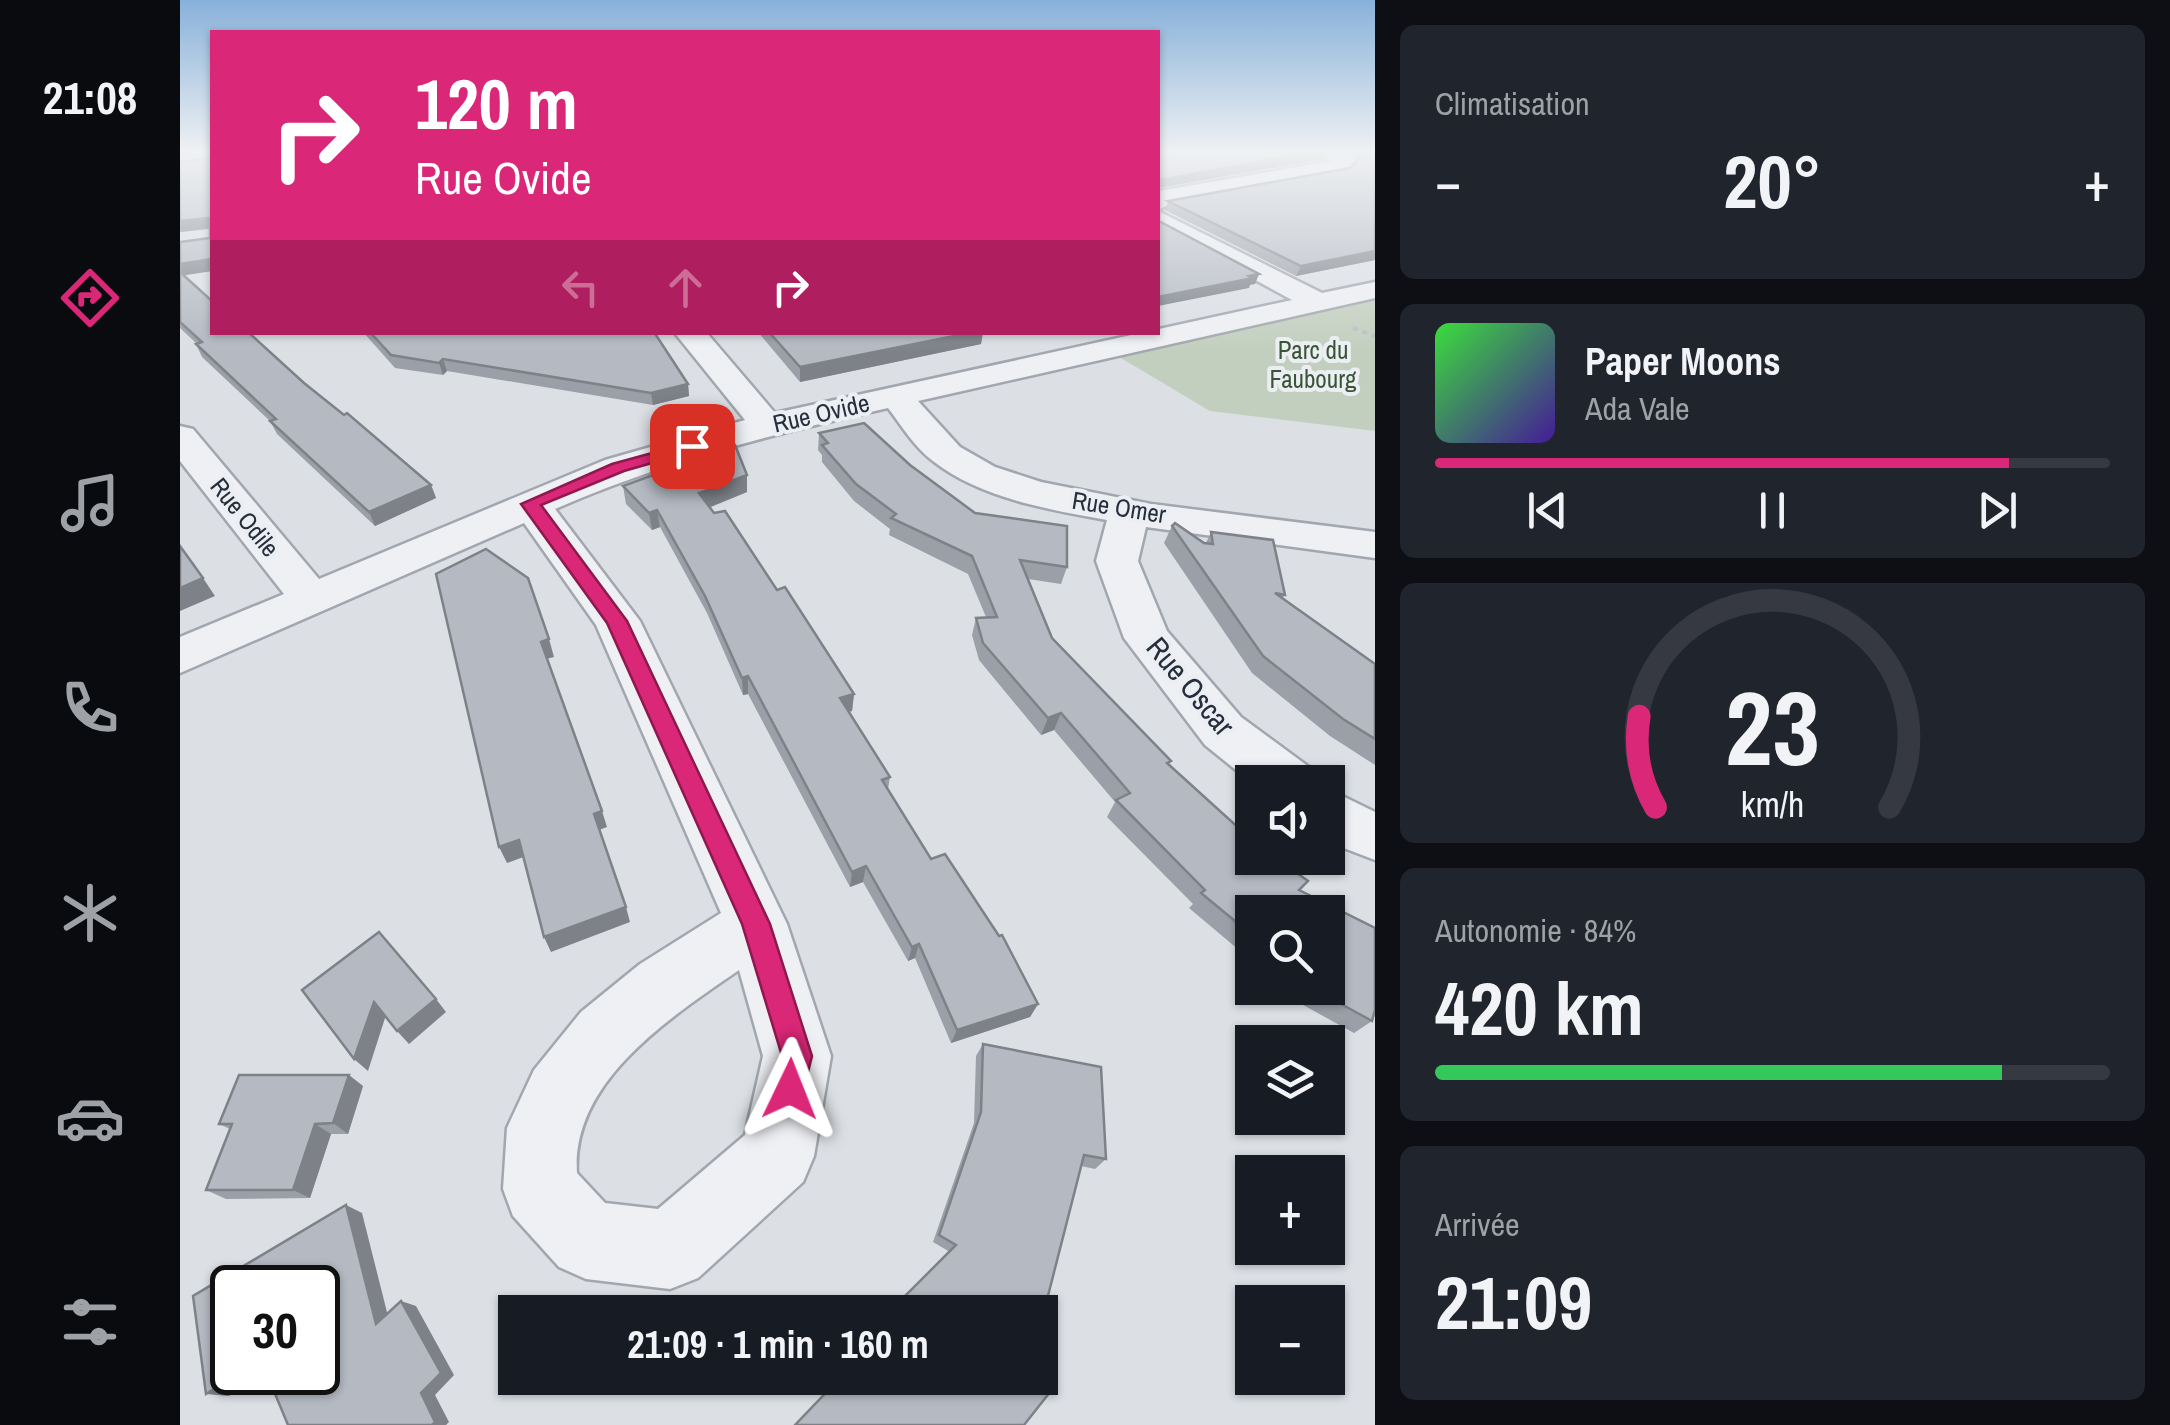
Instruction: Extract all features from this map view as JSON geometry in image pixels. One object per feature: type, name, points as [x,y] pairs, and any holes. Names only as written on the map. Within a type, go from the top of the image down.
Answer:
[{"type":"street","points":[[1160,219],[1319,303]]},
{"type":"street","name":"Rue Ovide","points":[[180,656],[618,468],[767,426],[1375,290]]},
{"type":"street","points":[[691,335],[767,426]]},
{"type":"street","points":[[1029,335],[1064,361]]},
{"type":"street","name":"Rue Omer","points":[[896,397],[947,455],[991,478],[1053,497],[1375,545]]},
{"type":"street","name":"Rue Odile","points":[[180,437],[310,598]]},
{"type":"street","points":[[530,504],[616,621],[756,924],[797,1056],[777,1156],[670,1250],[586,1240],[540,1189],[542,1130],[574,1072],[648,994],[756,924]]},
{"type":"street","name":"Rue Oscar","points":[[1130,510],[1117,561],[1147,638],[1223,731],[1268,765]]},
{"type":"street","points":[[1345,824],[1375,836]]},
{"type":"green space","name":"Parc du Faubourg","points":[[1375,290],[1375,431],[1210,411],[1109,351]]},
{"type":"building","points":[[1204,218],[1375,218],[1375,251],[1301,266]]},
{"type":"building","points":[[1160,222],[1259,274],[1249,276],[1253,278],[1160,297]]},
{"type":"building","points":[[210,238],[210,259],[180,264],[180,242]]},
{"type":"building","points":[[180,272],[210,299],[210,335],[251,335],[304,383],[344,415],[347,413],[431,485],[369,512],[270,421],[276,419],[196,344],[202,342],[180,322]]},
{"type":"building","points":[[373,335],[656,335],[688,384],[651,393],[443,359],[439,363],[391,355]]},
{"type":"building","points":[[772,335],[959,335],[800,367]]},
{"type":"building","points":[[864,423],[910,465],[975,513],[1067,526],[1067,567],[1020,560],[1052,638],[1171,761],[1167,763],[1235,825],[1235,875],[1300,875],[1308,881],[1299,890],[1309,895],[1235,895],[1235,921],[1201,893],[1205,890],[1116,800],[1130,793],[1061,713],[1048,718],[983,643],[976,618],[997,617],[972,556],[891,518],[896,514],[856,484],[822,445],[828,443],[819,433]]},
{"type":"building","points":[[735,445],[747,475],[699,493],[714,513],[725,511],[777,590],[785,587],[854,694],[840,698],[890,777],[882,780],[931,859],[945,854],[999,936],[1002,935],[1038,1004],[957,1030],[919,944],[912,947],[866,866],[852,872],[748,676],[742,678],[705,596],[657,510],[649,513],[623,486]]},
{"type":"building","points":[[1175,523],[1204,543],[1213,544],[1211,532],[1273,540],[1285,595],[1275,593],[1375,664],[1375,739],[1263,656],[1172,526]]},
{"type":"building","points":[[180,546],[203,578],[180,588]]},
{"type":"building","points":[[486,549],[528,578],[549,639],[541,642],[602,811],[594,814],[626,907],[544,937],[519,840],[499,847],[436,574]]},
{"type":"building","points":[[1345,913],[1375,928],[1372,1021],[1343,1005]]},
{"type":"building","points":[[379,932],[436,999],[397,1031],[374,1002],[354,1059],[302,990]]},
{"type":"building","points":[[983,1044],[1101,1067],[1106,1159],[1084,1155],[1048,1295],[906,1295],[956,1245],[939,1235],[981,1112]]},
{"type":"building","points":[[239,1075],[349,1075],[333,1123],[315,1124],[293,1190],[206,1190],[232,1124],[219,1124]]},
{"type":"building","points":[[346,1205],[376,1324],[401,1301],[441,1373],[421,1393],[435,1422],[288,1425],[276,1395],[340,1395],[340,1265],[245,1265]]},
{"type":"building","points":[[210,1286],[210,1391],[206,1394],[193,1296]]},
{"type":"building","points":[[824,1395],[1048,1395],[1024,1425],[795,1425]]},
{"type":"route","points":[[692,446],[618,468],[530,504],[616,621],[756,924],[797,1056],[790,1089]]}]
